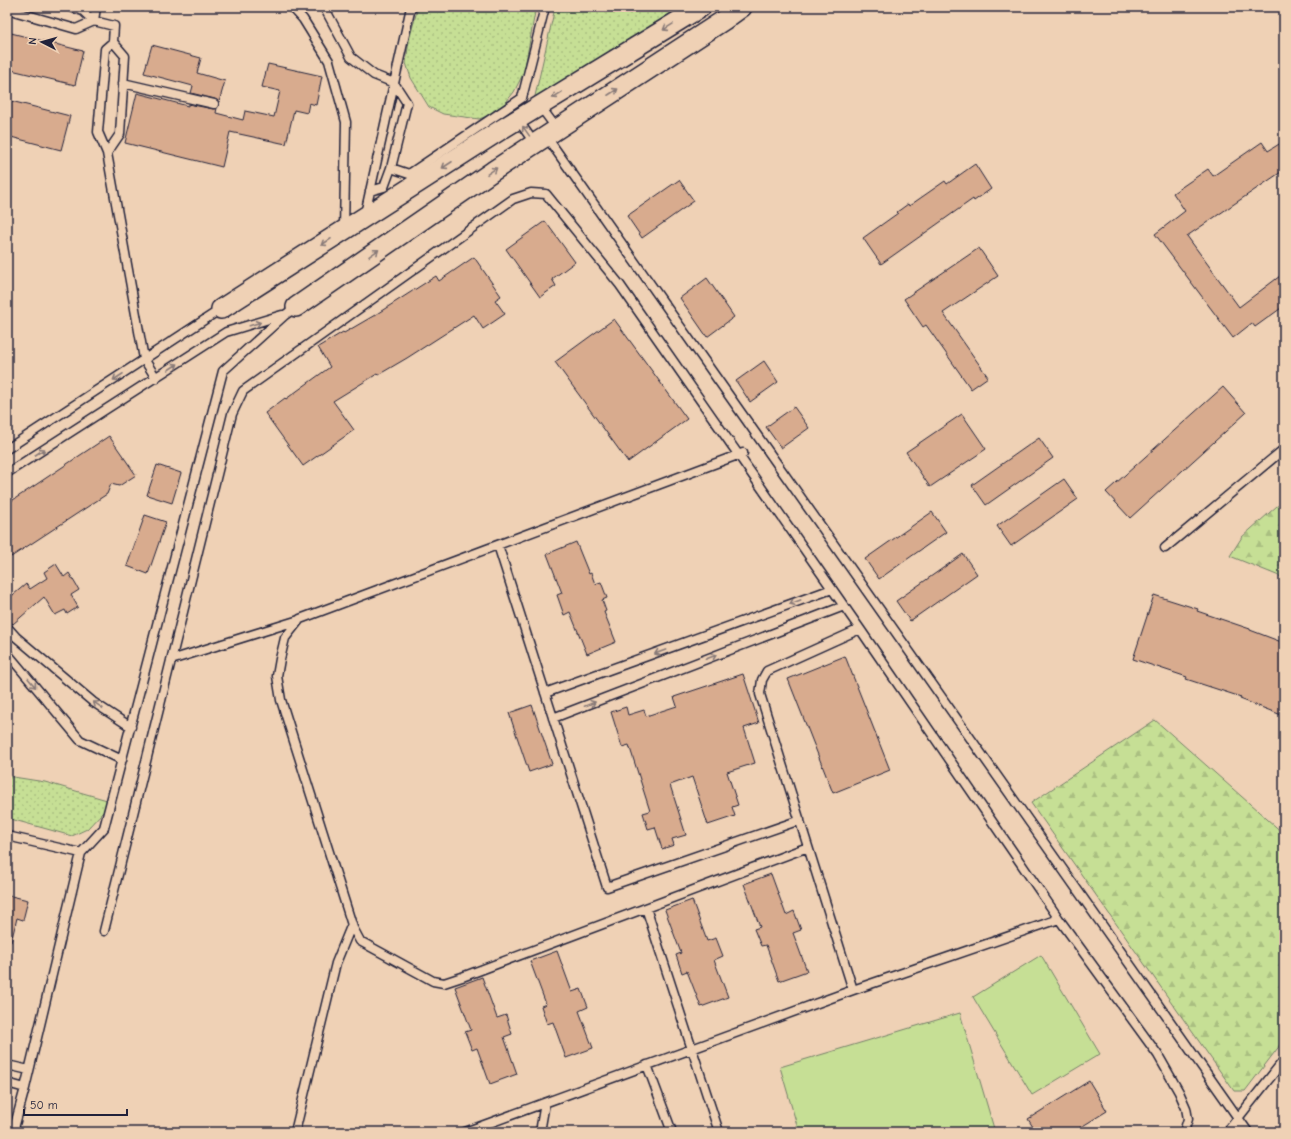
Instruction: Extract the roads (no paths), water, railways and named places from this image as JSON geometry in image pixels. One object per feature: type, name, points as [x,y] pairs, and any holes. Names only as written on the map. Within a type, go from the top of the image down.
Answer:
[{"type":"street","points":[[221,309],[518,119],[701,7]]},
{"type":"street","points":[[290,311],[486,176],[742,7]]},
{"type":"lane","points":[[9,7],[10,10],[76,29],[94,21]]},
{"type":"lane","points":[[70,7],[83,11],[94,21],[114,26],[113,42],[125,56],[120,134],[107,153]]},
{"type":"lane","points":[[94,21],[96,7]]},
{"type":"lane","points":[[292,7],[303,19],[329,61],[346,122],[344,230]]},
{"type":"lane","points":[[324,7],[350,57],[374,76],[394,83],[407,103],[391,168],[384,188],[370,191]]},
{"type":"lane","points":[[365,217],[411,7]]},
{"type":"lane","points":[[391,168],[409,174],[522,98],[545,7]]},
{"type":"lane","points":[[113,42],[105,49],[98,132],[107,153],[144,359],[156,378]]},
{"type":"lane","points":[[123,84],[214,104]]},
{"type":"lane","points":[[540,106],[546,136]]},
{"type":"lane","points":[[518,119],[546,136],[1248,1132]]},
{"type":"lane","points":[[104,931],[232,414],[243,391],[513,199],[531,193],[546,194],[620,285],[741,454],[1059,919],[1162,1061],[1186,1108],[1188,1119],[1184,1132]]},
{"type":"lane","points":[[7,449],[221,309]]},
{"type":"lane","points":[[7,473],[226,332],[290,311]]},
{"type":"lane","points":[[14,1132],[81,853],[104,828],[223,371],[290,311]]},
{"type":"lane","points":[[1165,548],[1284,449]]},
{"type":"lane","points":[[171,660],[300,619],[741,454]]},
{"type":"lane","points":[[498,545],[608,887],[800,820]]},
{"type":"lane","points":[[545,693],[832,589]]},
{"type":"lane","points":[[554,718],[844,606]]},
{"type":"lane","points":[[300,619],[285,638],[277,676],[281,700],[352,924],[360,941],[433,981],[444,983],[808,847]]},
{"type":"lane","points":[[7,626],[16,637],[94,702],[130,727]]},
{"type":"lane","points":[[853,990],[760,694],[762,680],[767,671],[860,629]]},
{"type":"lane","points":[[7,653],[80,740],[122,760]]},
{"type":"lane","points":[[7,836],[81,853]]},
{"type":"lane","points":[[646,908],[719,1132]]},
{"type":"lane","points":[[465,1132],[853,990],[1059,919]]},
{"type":"lane","points":[[295,1132],[336,963],[352,924]]},
{"type":"lane","points":[[1227,1132],[1284,1060]]},
{"type":"lane","points":[[7,1065],[29,1070]]},
{"type":"lane","points":[[647,1065],[672,1132]]},
{"type":"lane","points":[[7,1083],[25,1088]]},
{"type":"lane","points":[[540,1132],[545,1102]]},
{"type":"lane","points":[[1237,1132],[1238,1118]]}]
